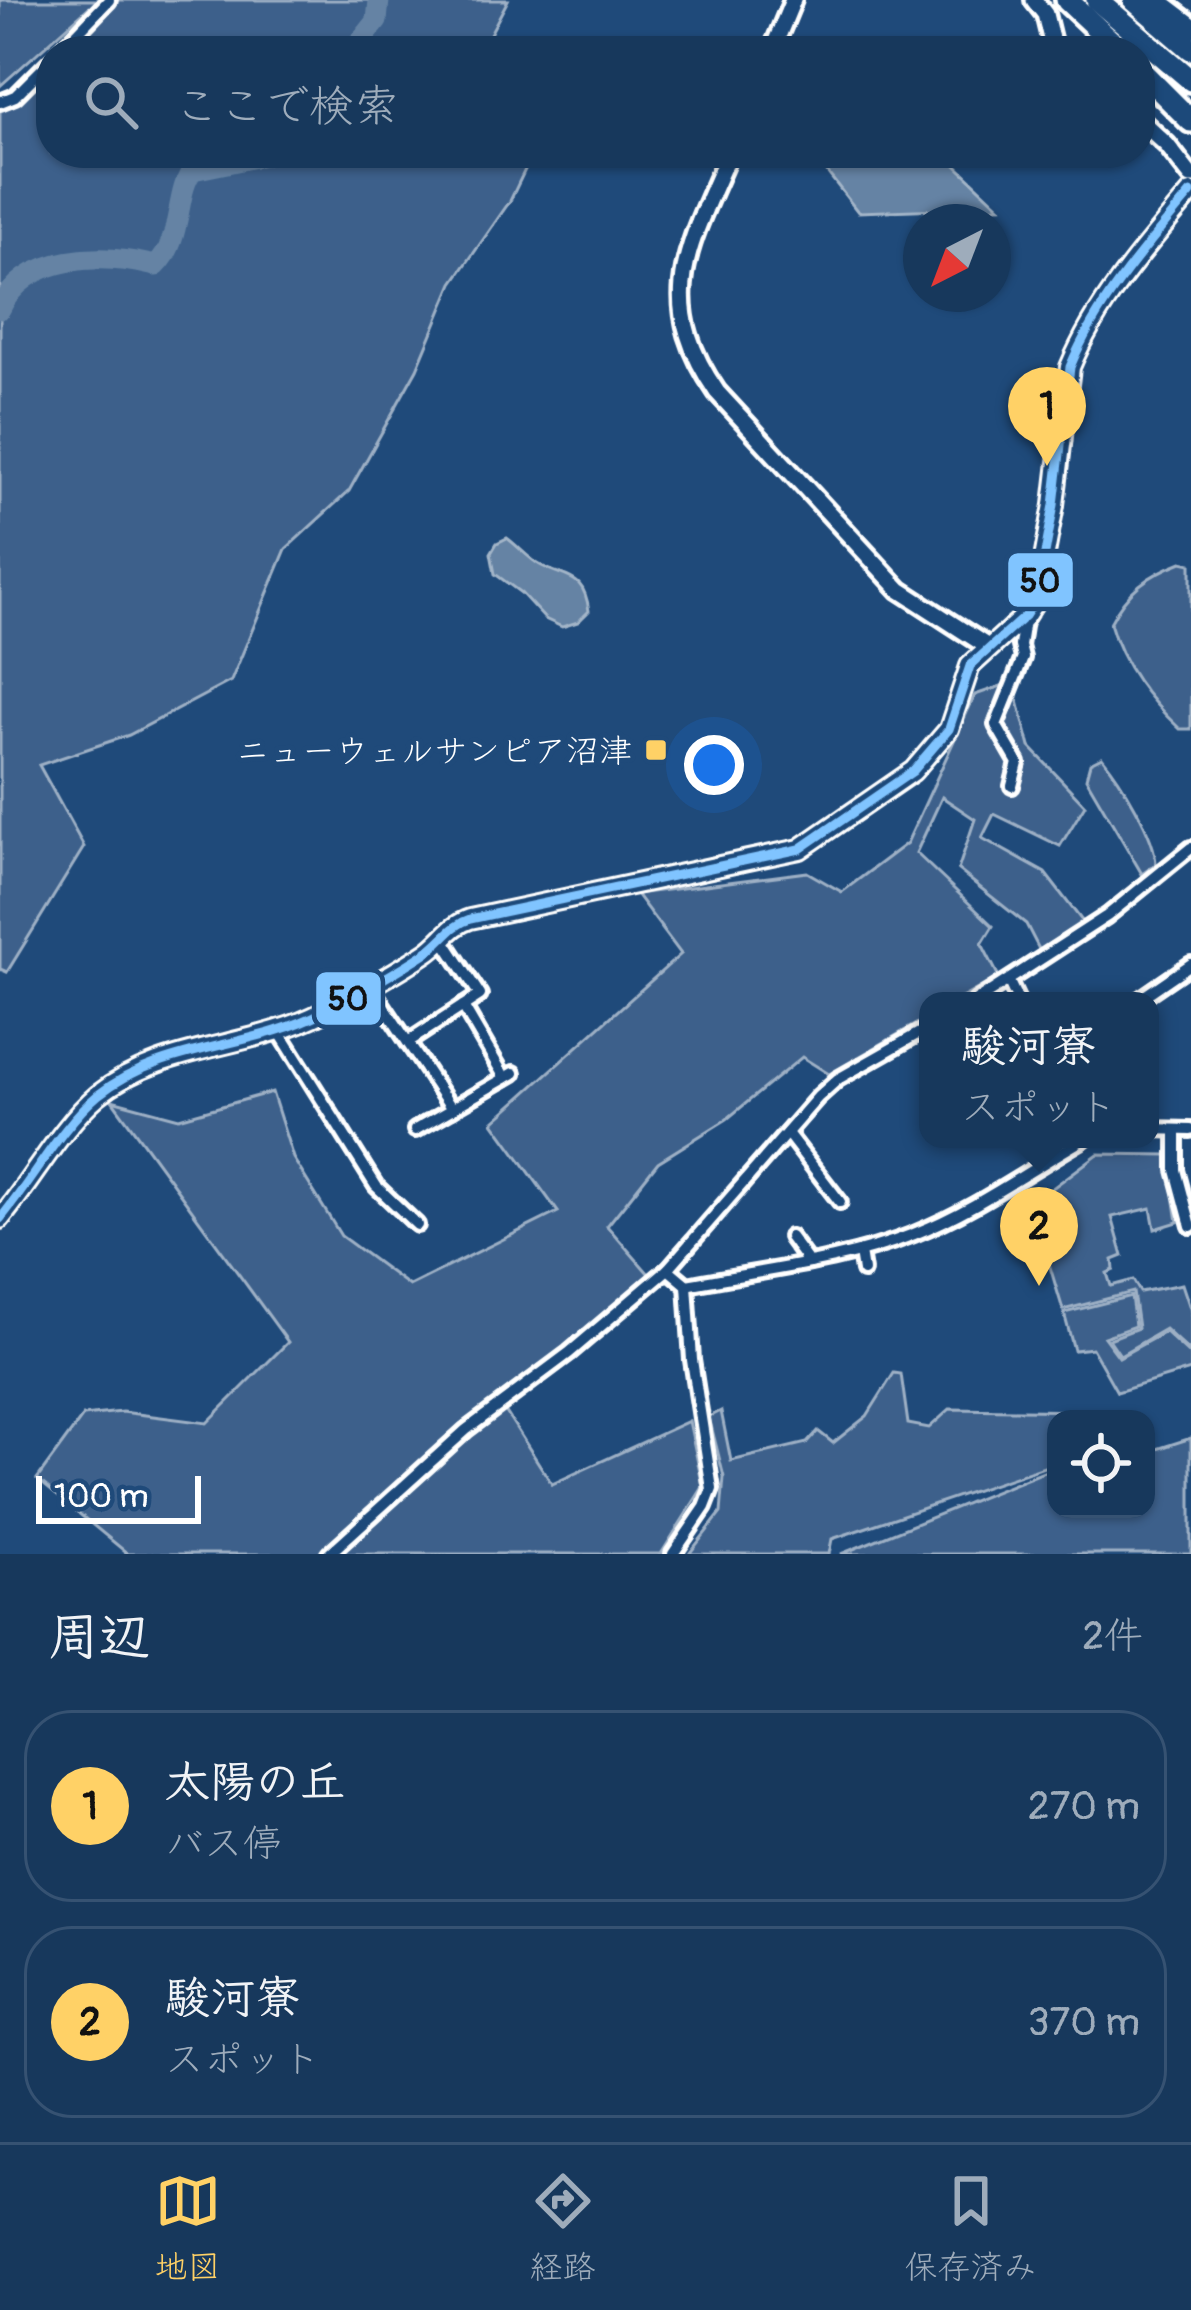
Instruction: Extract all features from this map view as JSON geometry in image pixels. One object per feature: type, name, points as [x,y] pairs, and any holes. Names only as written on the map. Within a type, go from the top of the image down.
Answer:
[{"type":"highway","points":[[1067,0],[1105,36]]},
{"type":"highway","points":[[1097,0],[1139,36]]},
{"type":"highway","points":[[1134,0],[1191,49]]},
{"type":"highway","points":[[1153,0],[1191,28]]},
{"type":"highway","points":[[1155,49],[1191,80]]},
{"type":"highway","points":[[1155,85],[1191,121]]},
{"type":"street","points":[[74,36],[109,0]]},
{"type":"street","points":[[778,36],[794,0]]},
{"type":"street","points":[[1034,0],[1045,14],[1050,36]]},
{"type":"street","points":[[0,102],[15,96],[36,75]]},
{"type":"street","points":[[1155,134],[1191,176]]},
{"type":"street","points":[[722,168],[683,259],[686,329],[696,360],[717,392],[900,590],[988,646]]},
{"type":"street","points":[[0,1219],[97,1096],[127,1076],[313,1017],[371,987],[443,939],[457,923],[800,849],[913,771],[949,729],[970,666],[1025,616],[1037,597],[1044,574],[1070,367],[1135,260],[1191,193]]},
{"type":"street","points":[[1012,786],[1018,763],[996,725],[1023,658],[1025,616]]},
{"type":"street","points":[[992,992],[1107,916],[1191,848]]},
{"type":"street","points":[[408,1042],[480,995],[443,939]]},
{"type":"street","points":[[1150,992],[1191,964]]},
{"type":"street","points":[[1010,982],[1014,992]]},
{"type":"street","points":[[371,987],[452,1109]]},
{"type":"street","points":[[416,1130],[509,1075],[463,1006]]},
{"type":"street","points":[[277,1028],[376,1186],[417,1225]]},
{"type":"street","points":[[329,1554],[466,1430],[668,1269],[838,1079],[919,1033]]},
{"type":"street","points":[[1159,1129],[1191,1130]]},
{"type":"street","points":[[1176,1130],[1175,1170],[1191,1226]]},
{"type":"street","points":[[787,1132],[840,1202]]},
{"type":"street","points":[[687,1285],[860,1252],[947,1219],[1067,1148]]},
{"type":"street","points":[[790,1237],[808,1263]]},
{"type":"street","points":[[860,1252],[863,1271]]},
{"type":"street","points":[[668,1269],[687,1285],[692,1360],[712,1489],[673,1554]]},
{"type":"shaded area","points":[[0,0],[508,0],[489,36],[70,36],[91,14],[88,8],[56,36],[36,36],[36,54],[0,86]]},
{"type":"shaded area","points":[[36,72],[36,168],[526,168],[510,201],[453,283],[417,369],[349,491],[286,549],[231,681],[129,735],[39,765],[84,847],[7,972],[0,969],[0,109]]},
{"type":"shaded area","points":[[824,168],[959,168],[997,204],[903,204],[903,210],[858,212]]},
{"type":"shaded area","points":[[507,538],[536,562],[578,583],[589,611],[578,622],[562,627],[545,619],[495,574],[491,553]]},
{"type":"shaded area","points":[[1182,562],[1191,564],[1191,729],[1180,729],[1147,694],[1129,668],[1110,623],[1140,585]]},
{"type":"shaded area","points":[[1013,682],[1030,747],[1085,805],[1060,846],[994,814],[982,838],[1045,873],[1086,926],[1043,957],[1026,924],[958,870],[975,819],[942,797],[916,853],[993,926],[982,944],[999,977],[972,992],[919,992],[919,1022],[829,1074],[802,1057],[727,1119],[658,1162],[607,1226],[649,1274],[642,1286],[500,1403],[552,1484],[689,1421],[703,1487],[661,1554],[128,1554],[37,1479],[83,1416],[122,1412],[207,1423],[288,1342],[112,1100],[179,1118],[272,1092],[293,1158],[341,1236],[409,1286],[558,1212],[493,1122],[681,954],[636,894],[807,872],[842,892],[907,843],[975,695]]},
{"type":"shaded area","points":[[1102,757],[1150,838],[1156,864],[1142,874],[1086,778],[1090,763]]},
{"type":"shaded area","points":[[1098,1154],[1168,1155],[1178,1222],[1155,1229],[1151,1208],[1112,1217],[1123,1256],[1113,1260],[1114,1270],[1107,1273],[1111,1286],[1133,1280],[1140,1292],[1182,1284],[1191,1311],[1191,1353],[1165,1329],[1120,1355],[1109,1339],[1138,1328],[1133,1292],[1063,1310],[1031,1204]]},
{"type":"shaded area","points":[[1131,1296],[1135,1326],[1104,1337],[1119,1357],[1165,1332],[1191,1356],[1191,1370],[1117,1392],[1092,1348],[1074,1350],[1064,1313]]},
{"type":"shaded area","points":[[894,1373],[901,1374],[908,1424],[929,1428],[950,1409],[1047,1410],[1047,1466],[832,1539],[829,1554],[689,1554],[721,1513],[724,1477],[709,1417],[721,1411],[731,1461],[807,1443],[818,1431],[833,1443],[867,1416]]},
{"type":"shaded area","points":[[1191,1438],[1191,1554],[841,1554],[1047,1471],[1047,1518],[1155,1518],[1157,1449]]},
{"type":"waterway","points":[[365,36],[377,21],[379,0]]},
{"type":"waterway","points":[[0,309],[12,291],[47,267],[90,259],[156,266],[171,243],[187,179],[193,170],[203,168]]},
{"type":"transit line","name":"50","points":[[0,1219],[72,1122],[123,1078],[178,1056],[267,1033],[323,1012],[415,960],[470,919],[800,849],[913,771],[949,729],[970,666],[1025,616],[1037,597],[1054,505],[1070,367],[1108,297],[1191,193]]},
{"type":"place","name":"太陽の丘","points":[[1047,466]]},
{"type":"place","name":"ニューウェルサンピア沼津","points":[[656,750]]},
{"type":"place","name":"駿河寮","points":[[1039,1286]]}]
